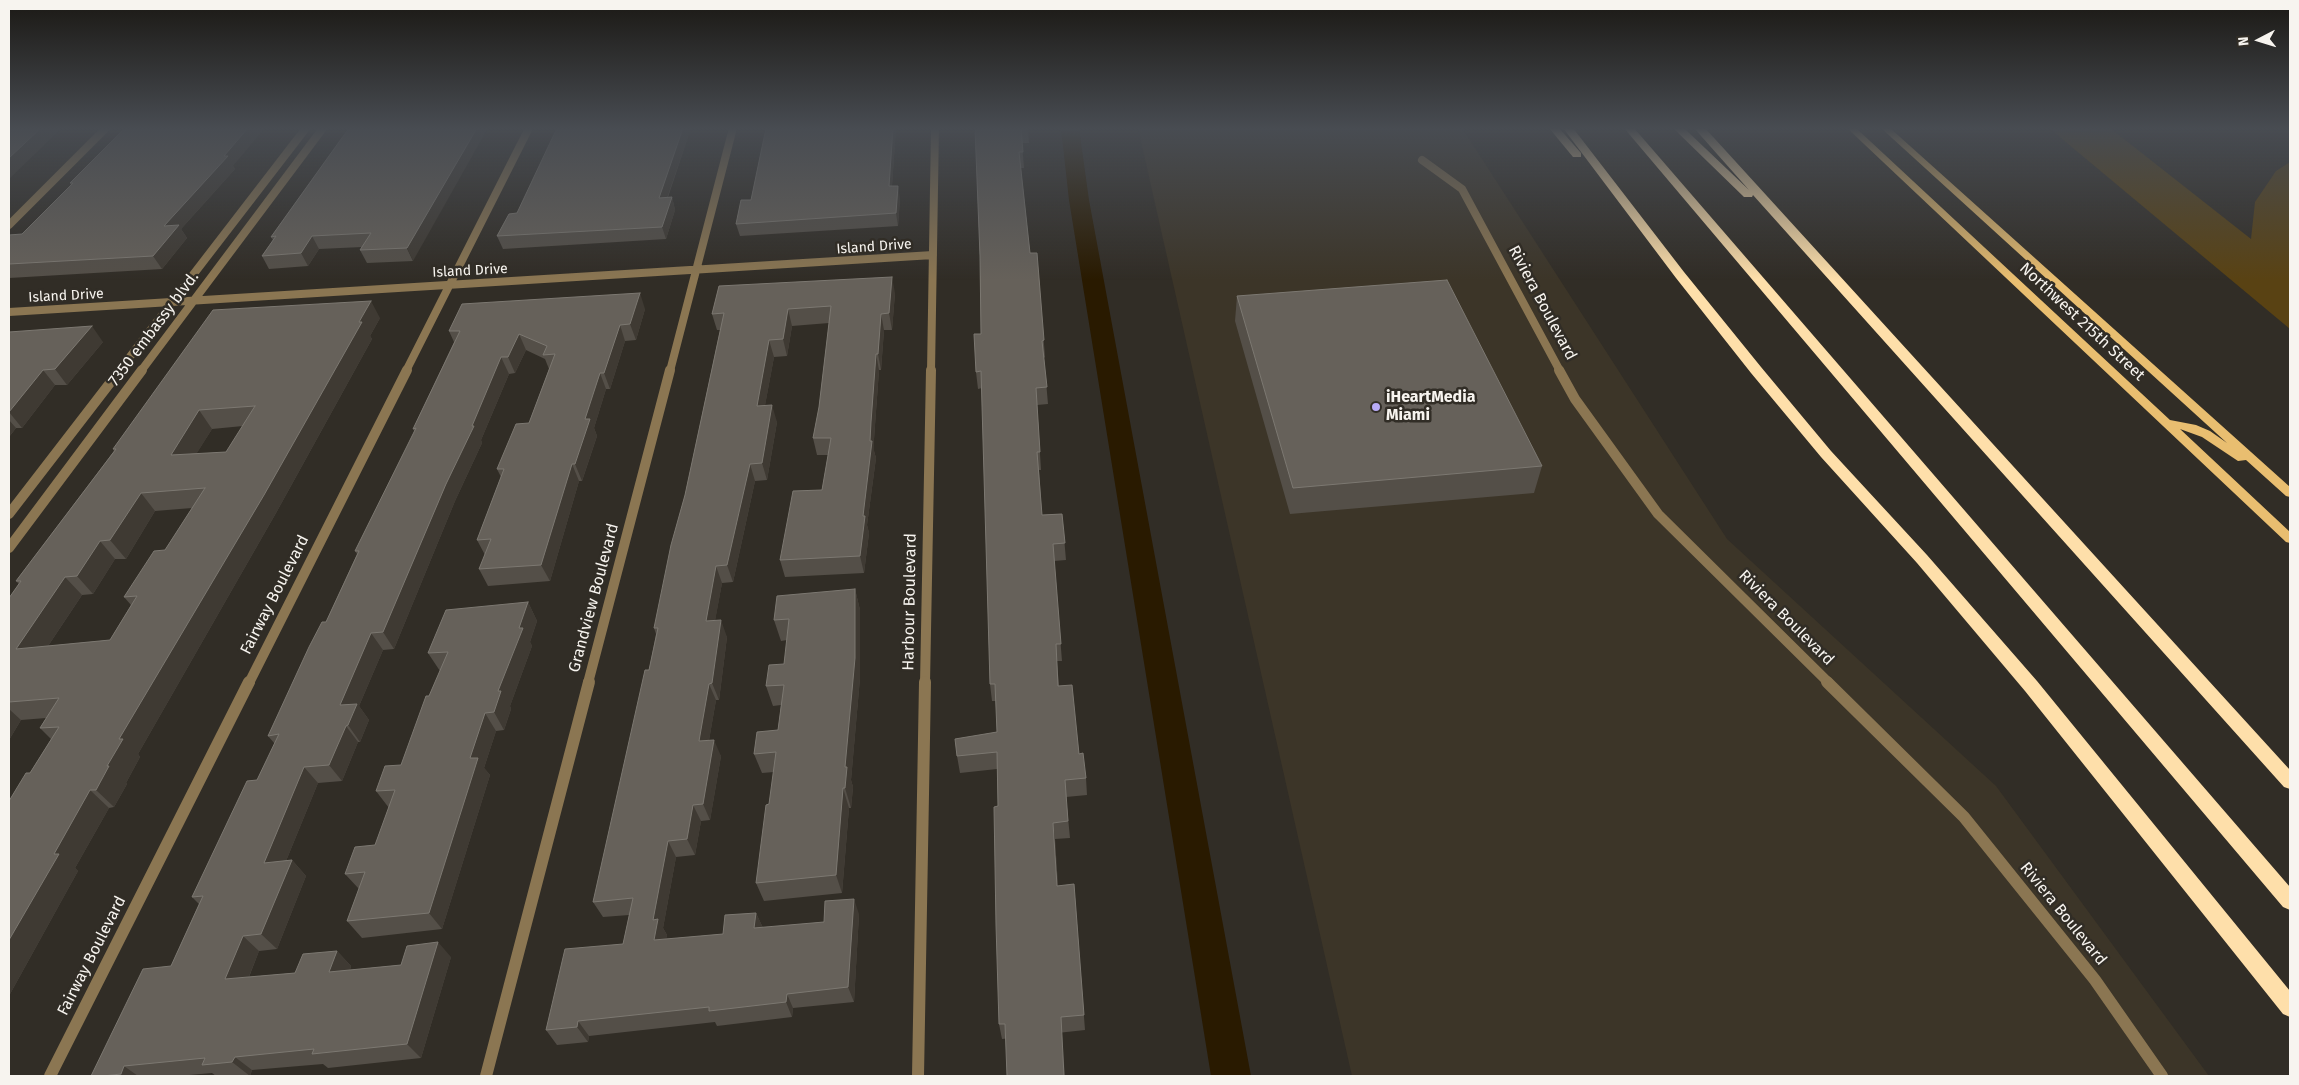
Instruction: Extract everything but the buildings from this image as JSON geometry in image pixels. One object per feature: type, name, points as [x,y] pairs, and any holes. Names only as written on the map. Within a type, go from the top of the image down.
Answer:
[{"type":"highway","points":[[1597,179],[1680,275],[1826,454],[1922,559],[2031,686],[2290,1007]]},
{"type":"highway","points":[[1607,179],[1680,275]]},
{"type":"highway","points":[[1672,179],[2290,900]]},
{"type":"highway","points":[[1731,179],[1842,284]]},
{"type":"highway","points":[[1745,179],[2290,782]]},
{"type":"main road","name":"Northwest 215th Street","points":[[1905,179],[2290,539]]},
{"type":"main road","name":"Northwest 215th Street","points":[[1941,179],[2290,493]]},
{"type":"main road","points":[[2166,423],[2192,428],[2206,434],[2270,474]]},
{"type":"street","points":[[9,225],[55,179]]},
{"type":"street","points":[[9,514],[267,179]]},
{"type":"street","name":"7350 embassy blvd.","points":[[9,548],[285,179]]},
{"type":"street","name":"Fairway Boulevard","points":[[50,1076],[503,179]]},
{"type":"street","name":"Grandview Boulevard","points":[[486,1076],[720,179]]},
{"type":"street","name":"Harbour Boulevard","points":[[918,1076],[934,179]]},
{"type":"street","name":"Riviera Boulevard","points":[[1448,179],[1462,189],[1575,399],[1658,514],[1964,817],[2095,980],[2162,1076]]},
{"type":"street","name":"Island Drive","points":[[9,312],[933,256]]},
{"type":"shaded area","points":[[1149,179],[1495,179],[1727,539],[1996,786],[2209,1076],[1352,1076]]},
{"type":"shaded area","points":[[2110,179],[2174,179],[2251,239],[2255,202],[2271,179],[2290,179],[2290,329]]},
{"type":"waterway","points":[[1076,179],[1231,1076]]},
{"type":"place","name":"iHeartMedia Miami","points":[[1376,407]]}]
